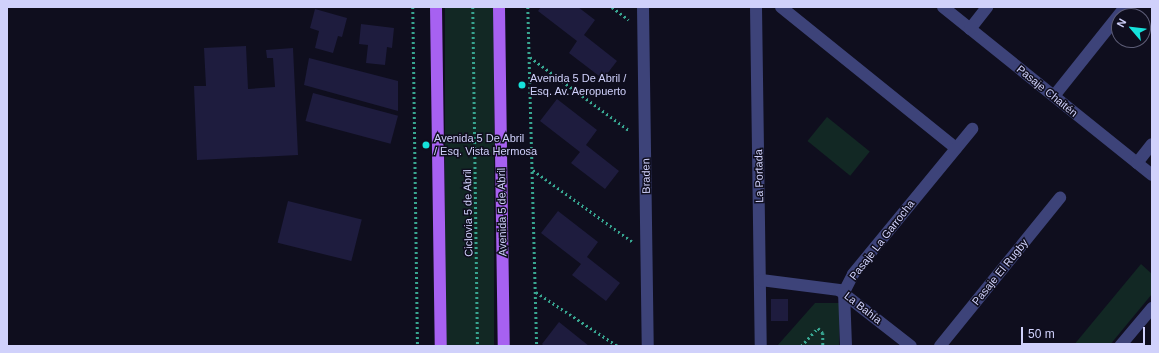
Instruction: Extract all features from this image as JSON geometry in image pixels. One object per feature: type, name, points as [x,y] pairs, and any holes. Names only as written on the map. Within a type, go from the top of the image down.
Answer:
[{"type":"main road","name":"Avenida 5 de Abril","points":[[499,7],[504,346]]},
{"type":"main road","points":[[434,8],[441,346]]},
{"type":"street","name":"Braden","points":[[643,7],[648,346]]},
{"type":"street","name":"La Portada","points":[[756,7],[762,346]]},
{"type":"street","points":[[781,7],[956,148]]},
{"type":"street","name":"Pasaje Chaitén","points":[[943,7],[1152,175]]},
{"type":"street","points":[[970,29],[987,7]]},
{"type":"street","points":[[1054,96],[1125,7]]},
{"type":"street","name":"Pasaje La Garrocha","points":[[846,346],[844,292],[853,274],[972,129]]},
{"type":"street","points":[[1137,163],[1152,144]]},
{"type":"street","name":"Pasaje El Rugby","points":[[940,346],[1060,198]]},
{"type":"street","name":"La Bahía","points":[[760,280],[833,288],[844,292],[911,346]]},
{"type":"street","points":[[1120,346],[1152,308]]},
{"type":"path","points":[[413,7],[418,346]]},
{"type":"path","name":"Ciclovia 5 de Abril","points":[[473,7],[478,346]]},
{"type":"path","points":[[528,7],[537,346]]},
{"type":"path","points":[[530,56],[645,142]]},
{"type":"path","points":[[533,170],[647,252]]},
{"type":"path","points":[[536,292],[618,346]]},
{"type":"path","points":[[801,346],[818,328],[823,333],[823,346]]},
{"type":"green space","points":[[445,7],[494,7],[494,346],[445,346]]},
{"type":"green space","points":[[827,117],[870,152],[850,176],[807,141]]},
{"type":"green space","points":[[1141,264],[1152,274],[1152,294],[1109,346],[1073,346]]},
{"type":"green space","points":[[815,303],[840,303],[839,346],[777,346]]},
{"type":"building","points":[[541,7],[578,7],[595,20],[584,35],[617,61],[603,79],[569,53],[577,41],[538,11]]},
{"type":"building","points":[[315,9],[347,18],[342,37],[338,36],[333,53],[315,48],[319,31],[310,28]]},
{"type":"building","points":[[361,24],[394,28],[392,48],[387,47],[385,65],[366,63],[368,45],[359,44]]},
{"type":"building","points":[[246,46],[248,89],[275,87],[273,58],[267,58],[266,50],[293,48],[298,155],[197,160],[194,86],[206,86],[204,48]]},
{"type":"building","points":[[309,58],[398,81],[398,111],[304,85]]},
{"type":"building","points":[[313,93],[398,116],[390,144],[305,121]]},
{"type":"building","points":[[557,99],[597,130],[586,145],[619,171],[605,189],[571,163],[580,152],[540,121]]},
{"type":"building","points":[[288,201],[362,219],[351,261],[278,243]]},
{"type":"building","points":[[558,211],[598,242],[587,257],[620,283],[606,301],[572,275],[581,264],[541,233]]},
{"type":"building","points":[[771,299],[788,299],[788,321],[771,321]]},
{"type":"building","points":[[559,322],[589,346],[544,346],[542,344]]},
{"type":"place","name":"Avenida 5 De Abril / Esq. Av. Aeropuerto","points":[[522,85]]},
{"type":"place","name":"Avenida 5 De Abril / Esq. Vista Hermosa","points":[[426,145]]}]
